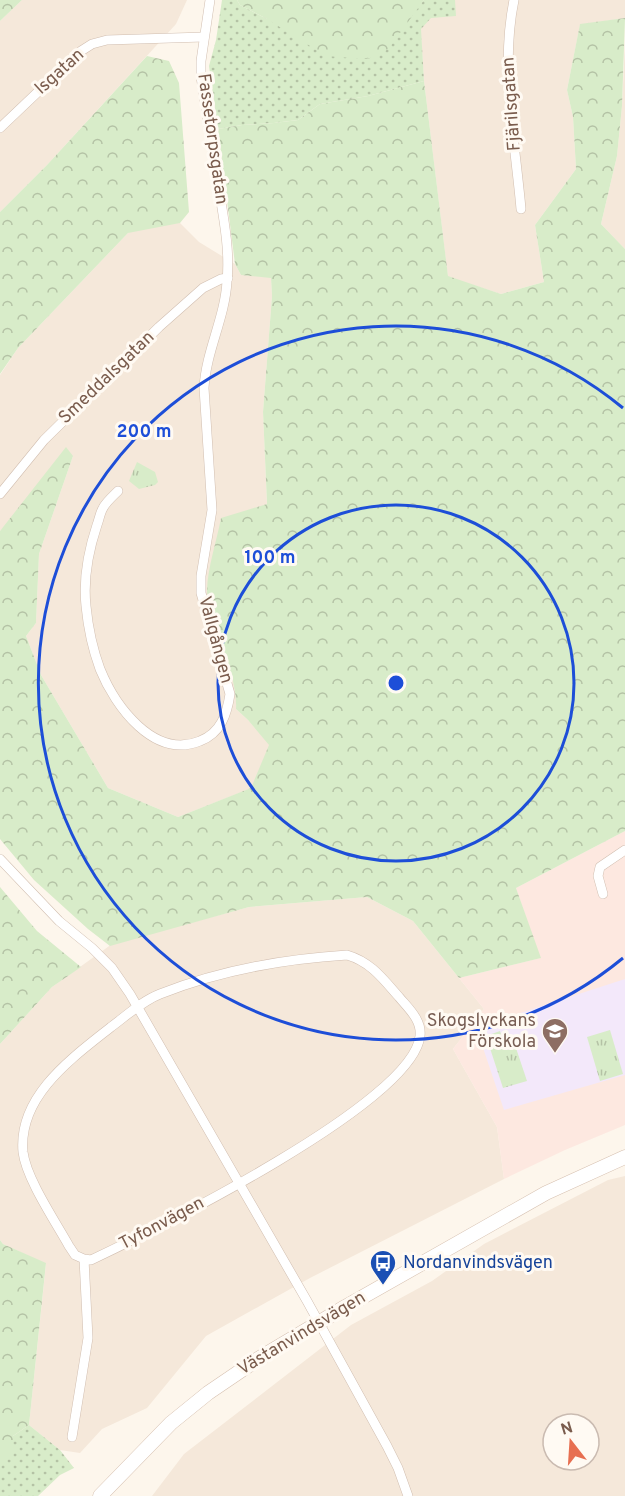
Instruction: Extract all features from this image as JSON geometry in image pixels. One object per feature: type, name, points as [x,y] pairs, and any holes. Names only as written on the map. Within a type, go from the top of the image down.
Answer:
[{"type":"street","name":"Fassetorpsgatan","points":[[210,0],[201,77],[221,204],[228,278]]},
{"type":"street","name":"Fjärilsgatan","points":[[514,0],[508,28],[509,81],[521,209]]},
{"type":"street","name":"Isgatan","points":[[0,128],[81,51],[92,44],[119,39],[204,36]]},
{"type":"street","name":"Vallgången","points":[[118,491],[103,508],[88,550],[85,578],[86,606],[100,669],[118,701],[142,730],[168,745],[189,745],[204,740],[224,720],[230,694],[201,593],[201,576],[212,510],[204,388],[205,369],[225,303],[228,278]]},
{"type":"street","name":"Smeddalsgatan","points":[[0,494],[52,431],[159,327],[203,288],[228,278]]},
{"type":"street","points":[[603,894],[598,876],[600,867],[625,850]]},
{"type":"street","points":[[0,859],[59,921],[112,968],[130,994],[319,1322],[391,1453],[408,1496]]},
{"type":"street","name":"Tyfonvägen","points":[[347,955],[358,958],[371,966],[419,1023],[420,1038],[414,1055],[396,1076],[324,1134],[166,1224],[91,1260],[84,1259],[75,1255],[69,1246],[27,1167],[24,1152],[24,1127],[28,1113],[64,1065],[137,1008],[159,994],[236,970],[347,955]]},
{"type":"street","name":"Västanvindsvägen","points":[[100,1496],[171,1423],[207,1394],[258,1359],[546,1193],[625,1157]]},
{"type":"street","points":[[72,1437],[88,1338],[84,1259]]},
{"type":"shaded area","points":[[22,0],[187,0],[176,24],[47,165],[0,212],[0,21]]},
{"type":"shaded area","points":[[424,0],[625,0],[625,18],[580,25],[567,90],[573,117],[576,169],[535,225],[544,282],[501,294],[448,277],[424,81],[419,6]]},
{"type":"shaded area","points":[[625,43],[625,249],[601,224],[617,156]]},
{"type":"shaded area","points":[[180,223],[199,242],[235,264],[241,275],[271,277],[272,296],[263,412],[267,505],[246,511],[211,612],[237,692],[236,709],[270,745],[252,788],[178,817],[108,788],[41,675],[26,636],[36,623],[39,554],[73,456],[0,531],[0,375],[18,348],[128,233],[143,224]]},
{"type":"shaded area","points":[[625,831],[625,1125],[504,1179],[497,1127],[453,1049],[484,1009],[459,978],[540,958],[516,888]]},
{"type":"shaded area","points":[[367,897],[413,921],[484,1009],[453,1049],[497,1127],[504,1179],[310,1278],[206,1336],[147,1408],[102,1429],[80,1453],[60,1450],[29,1425],[46,1264],[3,1244],[0,1240],[0,1044],[52,987],[112,944],[249,907]]},
{"type":"shaded area","name":"Skogslyckans Förskola","points":[[625,979],[625,1075],[504,1110],[478,1033],[505,1018]]},
{"type":"shaded area","points":[[625,1176],[625,1496],[152,1496],[184,1454],[351,1325],[432,1281],[484,1244],[608,1180]]},
{"type":"green space","points":[[0,0],[22,0],[0,21]]},
{"type":"green space","points":[[222,0],[237,0],[240,5],[267,19],[419,6],[424,0],[455,0],[456,16],[431,18],[421,29],[424,81],[368,96],[320,104],[298,120],[218,129],[209,66],[216,40]]},
{"type":"green space","points":[[237,0],[424,0],[389,48],[379,56],[365,59],[326,56],[240,5]]},
{"type":"green space","points":[[625,18],[622,106],[617,156],[601,224],[625,249],[625,831],[516,888],[541,958],[459,978],[413,921],[367,897],[249,907],[110,946],[34,880],[0,839],[0,531],[66,447],[73,456],[39,554],[36,623],[26,636],[41,675],[108,788],[178,817],[251,788],[269,745],[236,709],[228,664],[212,621],[207,582],[221,518],[267,504],[263,412],[272,296],[271,278],[241,275],[235,264],[218,129],[298,120],[320,104],[368,96],[424,81],[448,276],[501,294],[544,282],[535,225],[576,169],[573,117],[567,90],[580,24]]},
{"type":"green space","points":[[147,56],[169,61],[179,83],[189,212],[180,223],[128,233],[18,348],[0,374],[0,212],[47,165]]},
{"type":"green space","points":[[137,462],[155,472],[158,482],[155,485],[139,489],[129,481]]},
{"type":"green space","points":[[0,887],[37,931],[81,967],[52,987],[0,1044]]},
{"type":"green space","points":[[610,1030],[623,1074],[600,1081],[587,1037]]},
{"type":"green space","points":[[500,1031],[506,1050],[516,1048],[527,1081],[503,1088],[486,1036]]},
{"type":"green space","points":[[0,1240],[3,1244],[46,1263],[29,1425],[13,1436],[13,1457],[0,1457]]},
{"type":"green space","points":[[29,1425],[60,1450],[74,1468],[60,1475],[38,1496],[0,1496],[0,1457],[13,1457],[13,1436]]},
{"type":"place","name":"Skogslyckans Förskola","points":[[555,1054]]},
{"type":"place","name":"Nordanvindsvägen","points":[[383,1286]]}]
